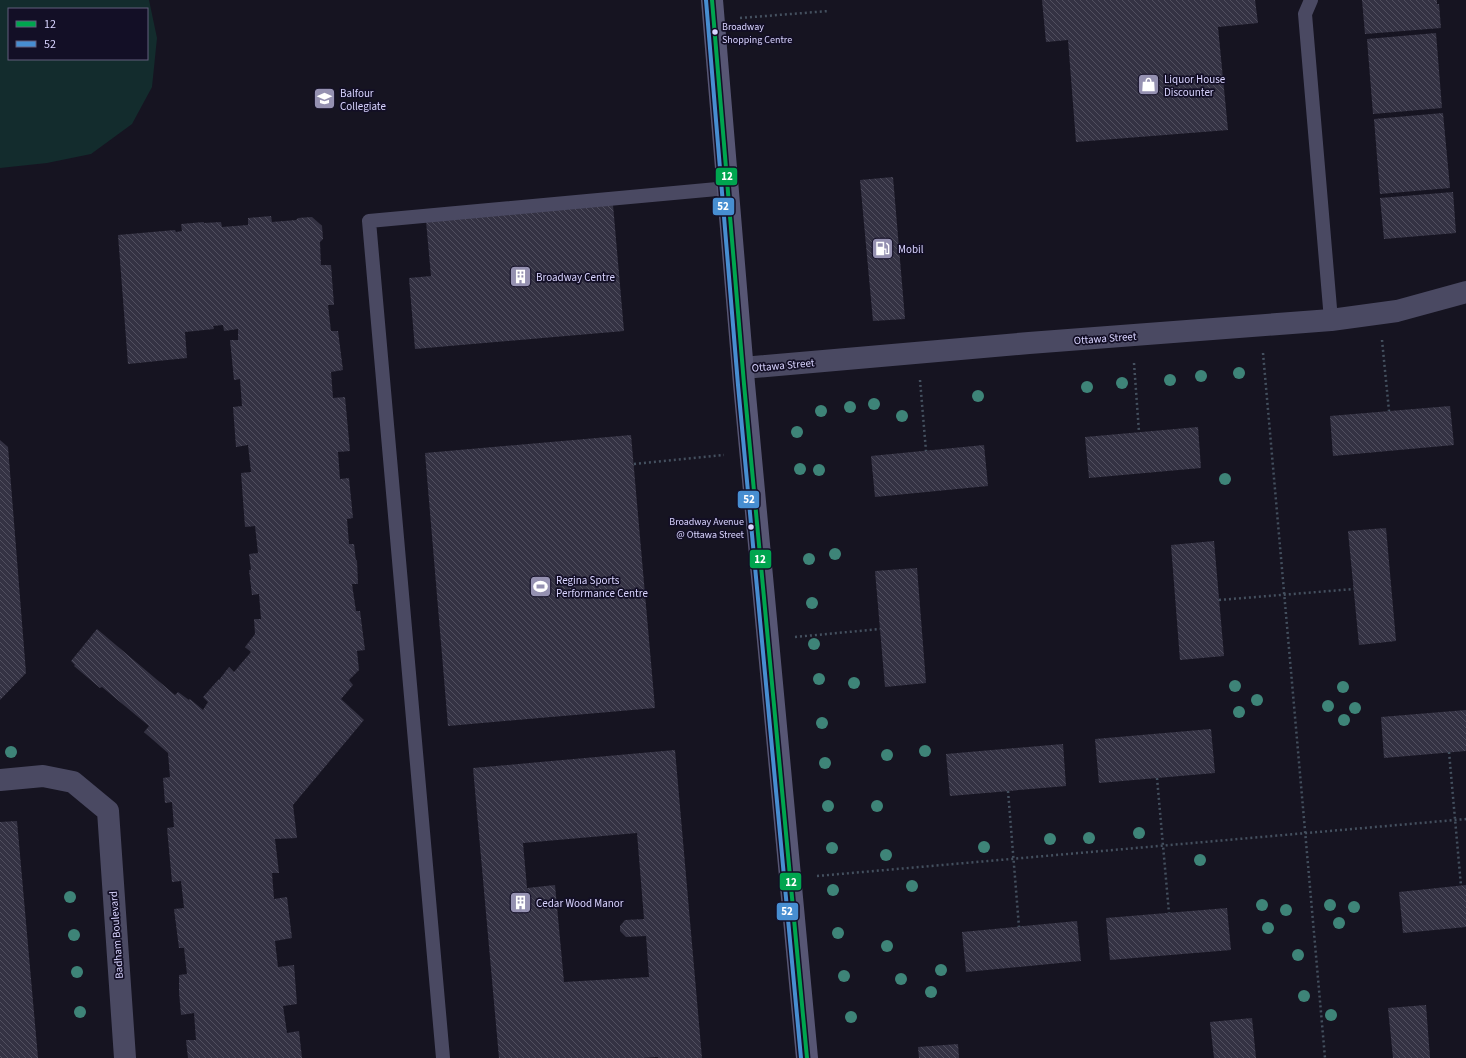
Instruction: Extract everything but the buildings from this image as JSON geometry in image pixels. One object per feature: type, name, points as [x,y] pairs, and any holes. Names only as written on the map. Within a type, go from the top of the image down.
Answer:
[{"type":"street","points":[[713,10],[742,368],[807,1058]]},
{"type":"street","name":"Ottawa Street","points":[[742,368],[1331,320],[1397,311],[1466,292]]},
{"type":"street","name":"Badham Boulevard","points":[[0,780],[43,776],[73,782],[108,811],[125,1058]]},
{"type":"lane","points":[[1311,0],[1306,14],[1331,320]]},
{"type":"lane","points":[[444,1058],[369,221],[728,188]]},
{"type":"path","points":[[713,10],[829,11]]},
{"type":"path","points":[[1380,313],[1389,411]]},
{"type":"path","points":[[1261,326],[1325,1058]]},
{"type":"path","points":[[1131,336],[1139,432]]},
{"type":"path","points":[[918,353],[926,451]]},
{"type":"path","points":[[634,464],[750,452]]},
{"type":"path","points":[[1219,600],[1354,589]]},
{"type":"path","points":[[768,640],[880,629]]},
{"type":"path","points":[[1449,752],[1461,886]]},
{"type":"path","points":[[1157,778],[1169,913]]},
{"type":"path","points":[[1008,791],[1019,927]]},
{"type":"path","points":[[790,878],[1466,819]]},
{"type":"green space","points":[[0,0],[149,0],[157,38],[152,87],[132,124],[91,154],[47,163],[0,168]]},
{"type":"transit line","name":"52","points":[[706,0],[738,385],[801,1058]]},
{"type":"transit line","name":"12","points":[[712,0],[744,384],[807,1058]]},
{"type":"place","name":"Broadway Shopping Centre","points":[[715,32]]},
{"type":"place","name":"Liquor House Discounter","points":[[1148,85]]},
{"type":"place","name":"Balfour Collegiate","points":[[324,99]]},
{"type":"place","name":"Mobil","points":[[883,249]]},
{"type":"place","name":"Broadway Centre","points":[[520,277]]},
{"type":"place","name":"Broadway Avenue @ Ottawa Street","points":[[751,527]]},
{"type":"place","name":"Regina Sports Performance Centre","points":[[540,586]]},
{"type":"place","name":"Cedar Wood Manor","points":[[521,903]]}]
